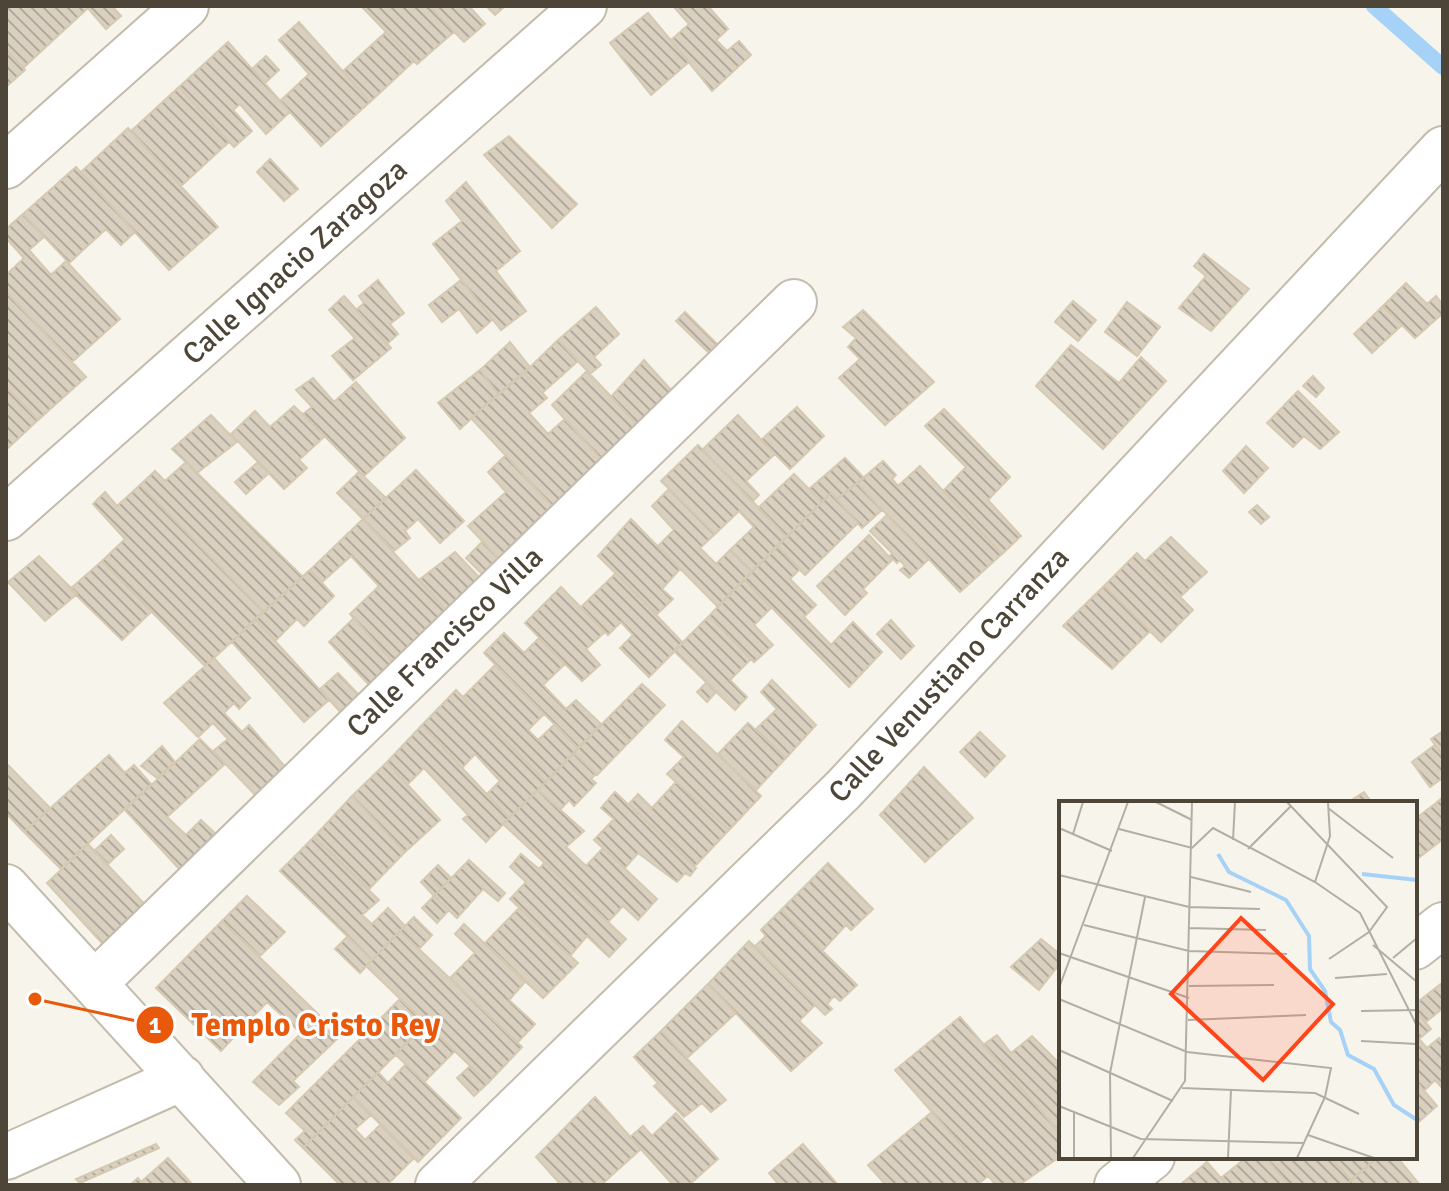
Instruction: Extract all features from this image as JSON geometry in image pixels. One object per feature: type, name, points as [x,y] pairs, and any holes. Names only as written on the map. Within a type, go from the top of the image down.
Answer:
[{"type":"street","points":[[6,166],[186,6]]},
{"type":"street","name":"Calle Ignacio Zaragoza","points":[[6,518],[584,6]]},
{"type":"street","name":"Calle Venustiano Carranza","points":[[438,1185],[843,790],[1443,149]]},
{"type":"street","name":"Calle Francisco Villa","points":[[96,982],[794,302]]},
{"type":"street","points":[[6,887],[96,982],[278,1185]]},
{"type":"street","points":[[1417,945],[1443,925]]},
{"type":"street","points":[[6,1157],[182,1078]]},
{"type":"street","points":[[1117,1185],[1150,1159]]},
{"type":"building","points":[[6,6],[88,8],[23,68],[6,49]]},
{"type":"building","points":[[86,6],[112,6],[121,16],[106,29]]},
{"type":"building","points":[[361,6],[429,6],[454,32],[417,64]]},
{"type":"building","points":[[429,6],[469,6],[485,24],[464,42]]},
{"type":"building","points":[[486,6],[504,6],[504,7],[495,15]]},
{"type":"building","points":[[673,6],[708,6],[728,29],[716,40],[727,51],[739,41],[751,55],[712,91],[671,40],[689,24]]},
{"type":"building","points":[[648,13],[689,62],[651,95],[610,43]]},
{"type":"building","points":[[299,22],[370,102],[321,146],[280,101],[309,74],[279,40]]},
{"type":"building","points":[[386,32],[414,61],[370,102],[343,71]]},
{"type":"building","points":[[228,42],[290,112],[266,134],[240,104],[233,110],[252,131],[234,147],[179,87]]},
{"type":"building","points":[[6,49],[25,70],[6,87]]},
{"type":"building","points":[[266,56],[279,70],[265,83],[252,69]]},
{"type":"building","points":[[179,87],[229,142],[181,186],[131,131]]},
{"type":"building","points":[[128,128],[218,227],[169,270],[81,172]]},
{"type":"building","points":[[509,136],[577,204],[552,228],[484,155]]},
{"type":"building","points":[[270,159],[298,189],[284,201],[257,172]]},
{"type":"building","points":[[76,167],[135,232],[121,245],[106,229],[69,263],[23,214]]},
{"type":"building","points":[[466,182],[520,251],[496,271],[526,311],[501,330],[433,244],[462,221],[446,201]]},
{"type":"building","points":[[23,214],[44,237],[29,250],[51,275],[66,261],[120,319],[72,362],[6,292],[6,275],[24,258],[6,238],[6,229]]},
{"type":"building","points":[[1204,254],[1249,289],[1211,331],[1179,308],[1206,276],[1194,266]]},
{"type":"building","points":[[378,280],[404,313],[390,324],[398,334],[387,344],[356,310],[364,303],[359,296]]},
{"type":"building","points":[[461,280],[492,320],[477,333],[459,309],[442,322],[429,305]]},
{"type":"building","points":[[1406,283],[1427,304],[1436,296],[1443,305],[1443,313],[1415,338],[1383,306]]},
{"type":"building","points":[[6,292],[86,377],[38,420],[6,387]]},
{"type":"building","points":[[344,296],[391,348],[353,380],[332,356],[355,338],[329,310]]},
{"type":"building","points":[[1073,301],[1096,320],[1078,341],[1055,322]]},
{"type":"building","points":[[1127,302],[1160,327],[1137,356],[1105,332]]},
{"type":"building","points":[[1383,306],[1402,325],[1372,353],[1354,334]]},
{"type":"building","points":[[596,307],[619,334],[594,357],[601,365],[590,374],[558,340]]},
{"type":"building","points":[[863,310],[934,382],[885,425],[839,378],[860,359],[848,347],[856,338],[843,327]]},
{"type":"building","points":[[685,312],[717,344],[709,353],[676,321]]},
{"type":"building","points":[[558,340],[578,361],[542,393],[524,373]]},
{"type":"building","points":[[510,342],[530,367],[498,394],[480,370]]},
{"type":"building","points":[[1071,345],[1119,383],[1141,357],[1166,381],[1103,449],[1036,386]]},
{"type":"building","points":[[644,360],[672,391],[638,425],[611,397]]},
{"type":"building","points":[[480,370],[498,394],[460,429],[438,403]]},
{"type":"building","points":[[587,371],[638,425],[602,460],[552,405]]},
{"type":"building","points":[[524,373],[547,398],[529,413],[548,434],[565,419],[602,460],[552,506],[471,418]]},
{"type":"building","points":[[1313,376],[1324,388],[1316,397],[1303,386]]},
{"type":"building","points":[[313,378],[334,402],[356,382],[405,438],[364,476],[303,414],[312,407],[296,390]]},
{"type":"building","points":[[6,387],[38,420],[6,450]]},
{"type":"building","points":[[1298,391],[1339,432],[1320,449],[1304,436],[1293,447],[1267,423]]},
{"type":"building","points":[[294,406],[325,436],[299,460],[307,468],[284,489],[231,434],[255,411],[270,427]]},
{"type":"building","points":[[797,407],[824,436],[790,469],[761,440]]},
{"type":"building","points":[[944,409],[1010,477],[988,500],[1021,536],[1002,554],[943,491],[966,467],[925,426]]},
{"type":"building","points":[[211,415],[237,442],[197,473],[172,449]]},
{"type":"building","points":[[738,415],[775,454],[746,481],[759,495],[752,502],[702,450]]},
{"type":"building","points":[[698,445],[787,537],[752,572],[730,550],[754,527],[739,511],[715,534],[661,481]]},
{"type":"building","points":[[1246,446],[1268,468],[1244,493],[1223,471]]},
{"type":"building","points":[[506,455],[552,506],[498,558],[468,526],[506,492],[488,472]]},
{"type":"building","points":[[845,458],[864,478],[837,499],[831,493],[822,502],[809,489]]},
{"type":"building","points":[[883,461],[896,475],[892,479],[898,486],[920,466],[1002,554],[960,592],[857,483]]},
{"type":"building","points":[[186,462],[303,577],[264,612],[140,485],[155,471],[165,481]]},
{"type":"building","points":[[258,462],[269,473],[246,494],[235,482]]},
{"type":"building","points":[[416,470],[464,521],[440,543],[418,519],[405,531],[410,538],[394,551],[363,519]]},
{"type":"building","points":[[359,472],[386,498],[363,519],[337,493]]},
{"type":"building","points":[[794,474],[822,502],[787,537],[758,508]]},
{"type":"building","points":[[857,483],[882,510],[862,528],[837,499]]},
{"type":"building","points":[[140,485],[264,612],[205,666],[102,561],[125,539],[93,504],[105,492],[117,506]]},
{"type":"building","points":[[669,489],[715,534],[700,548],[716,564],[730,550],[752,572],[718,607],[658,546],[674,530],[652,506]]},
{"type":"building","points":[[831,493],[858,523],[805,575],[777,546]]},
{"type":"building","points":[[1257,505],[1269,517],[1261,524],[1249,512]]},
{"type":"building","points":[[887,515],[929,559],[909,578],[900,570],[905,566],[890,556],[892,553],[870,531]]},
{"type":"building","points":[[363,519],[446,610],[393,662],[350,614],[379,586],[351,556],[322,582],[310,570]]},
{"type":"building","points":[[631,519],[680,569],[662,589],[673,599],[657,614],[598,556]]},
{"type":"building","points":[[869,535],[892,560],[863,589],[867,593],[845,615],[817,586]]},
{"type":"building","points":[[1171,537],[1207,572],[1180,597],[1145,561]]},
{"type":"building","points":[[483,541],[498,558],[482,574],[466,558]]},
{"type":"building","points":[[777,546],[800,569],[790,579],[816,605],[804,617],[831,645],[853,622],[882,652],[849,687],[744,579]]},
{"type":"building","points":[[455,552],[479,577],[446,610],[419,580]]},
{"type":"building","points":[[1137,553],[1193,610],[1161,642],[1104,586]]},
{"type":"building","points":[[39,556],[77,594],[45,621],[8,582]]},
{"type":"building","points":[[102,561],[152,611],[122,640],[70,589]]},
{"type":"building","points":[[310,570],[334,596],[304,626],[297,619],[275,641],[255,619]]},
{"type":"building","points":[[616,573],[683,643],[649,677],[620,648],[633,635],[621,622],[608,635],[581,607]]},
{"type":"building","points":[[744,579],[771,608],[754,625],[773,645],[754,662],[709,616]]},
{"type":"building","points":[[1104,586],[1150,631],[1112,669],[1063,626]]},
{"type":"building","points":[[561,587],[605,632],[586,649],[600,665],[582,681],[525,623]]},
{"type":"building","points":[[709,616],[751,659],[730,680],[747,697],[735,710],[674,651]]},
{"type":"building","points":[[354,618],[393,662],[370,686],[329,642]]},
{"type":"building","points":[[255,619],[329,700],[304,722],[232,642]]},
{"type":"building","points":[[891,620],[914,646],[901,659],[877,634]]},
{"type":"building","points":[[504,633],[524,653],[539,638],[565,664],[543,685],[566,709],[576,700],[601,724],[578,748],[484,653]]},
{"type":"building","points":[[214,658],[250,698],[239,709],[234,703],[224,713],[242,732],[249,725],[287,769],[258,798],[213,751],[228,739],[213,723],[198,737],[164,703]]},
{"type":"building","points":[[495,665],[544,714],[528,730],[538,740],[555,724],[578,748],[546,782],[463,697]]},
{"type":"building","points":[[338,673],[360,696],[342,714],[320,689]]},
{"type":"building","points":[[772,680],[816,725],[786,758],[756,729],[777,709],[761,692]]},
{"type":"building","points":[[707,682],[716,692],[707,702],[697,692]]},
{"type":"building","points":[[642,684],[665,705],[630,741],[606,720]]},
{"type":"building","points":[[456,690],[546,782],[509,818],[487,794],[500,781],[475,754],[462,768],[422,725]]},
{"type":"building","points":[[606,720],[630,741],[597,775],[574,753]]},
{"type":"building","points":[[682,721],[761,796],[729,830],[667,774],[684,757],[665,740]]},
{"type":"building","points":[[748,723],[786,758],[756,790],[718,754]]},
{"type":"building","points":[[422,725],[509,818],[486,842],[463,819],[468,815],[424,768],[407,785],[387,762]]},
{"type":"building","points":[[1443,731],[1443,756],[1431,739]]},
{"type":"building","points":[[980,732],[1005,756],[985,777],[960,752]]},
{"type":"building","points":[[200,739],[225,764],[167,817],[186,835],[201,820],[218,836],[182,872],[125,810]]},
{"type":"building","points":[[1435,745],[1443,756],[1443,782],[1441,779],[1430,787],[1412,762]]},
{"type":"building","points":[[162,746],[175,762],[157,778],[141,766]]},
{"type":"building","points":[[574,753],[596,774],[591,779],[596,783],[574,806],[569,800],[560,810],[538,790]]},
{"type":"building","points":[[109,755],[125,773],[134,765],[151,784],[61,869],[24,832]]},
{"type":"building","points":[[387,762],[440,820],[405,852],[352,796]]},
{"type":"building","points":[[6,763],[50,808],[24,832],[6,813]]},
{"type":"building","points":[[924,767],[973,818],[925,862],[880,815]]},
{"type":"building","points":[[676,782],[729,830],[695,866],[629,804],[638,794],[652,808]]},
{"type":"building","points":[[538,790],[584,831],[566,847],[586,866],[603,848],[657,899],[638,920],[623,906],[608,922],[503,824]]},
{"type":"building","points":[[615,792],[696,868],[690,876],[685,873],[677,882],[638,853],[625,868],[594,840],[614,819],[601,808]]},
{"type":"building","points":[[1364,792],[1371,801],[1350,801]]},
{"type":"building","points":[[352,796],[405,852],[369,889],[314,837]]},
{"type":"building","points":[[1443,797],[1443,815],[1435,804]]},
{"type":"building","points":[[1435,804],[1443,815],[1443,839],[1417,859],[1417,818]]},
{"type":"building","points":[[111,835],[124,849],[107,865],[94,851]]},
{"type":"building","points":[[314,837],[379,900],[362,915],[372,924],[388,908],[405,926],[372,960],[280,871]]},
{"type":"building","points":[[88,844],[152,912],[111,953],[47,883]]},
{"type":"building","points":[[521,854],[539,869],[545,862],[626,939],[609,957],[587,936],[570,956],[510,899],[526,882],[510,867]]},
{"type":"building","points":[[469,860],[505,893],[498,901],[483,889],[457,918],[434,896]]},
{"type":"building","points":[[828,863],[873,909],[851,930],[846,925],[822,951],[781,910]]},
{"type":"building","points":[[438,865],[451,878],[441,889],[428,875]]},
{"type":"building","points":[[428,875],[441,889],[434,896],[421,882]]},
{"type":"building","points":[[247,896],[285,932],[260,956],[222,921]]},
{"type":"building","points":[[434,896],[449,910],[437,923],[422,908]]},
{"type":"building","points":[[519,908],[578,963],[543,998],[485,943]]},
{"type":"building","points":[[781,910],[857,985],[840,1001],[834,996],[827,1004],[832,1009],[825,1015],[755,946],[766,936],[761,930]]},
{"type":"building","points":[[414,917],[432,935],[419,949],[400,931]]},
{"type":"building","points":[[222,921],[319,1015],[301,1033],[267,1002],[221,1051],[156,988]]},
{"type":"building","points":[[464,924],[525,982],[509,1000],[535,1024],[517,1043],[450,978],[475,953],[455,934]]},
{"type":"building","points":[[400,931],[522,1047],[488,1083],[366,966]]},
{"type":"building","points":[[347,937],[372,960],[360,973],[335,949]]},
{"type":"building","points":[[1041,939],[1059,953],[1059,965],[1039,990],[1011,967]]},
{"type":"building","points":[[749,941],[815,1005],[799,1021],[822,1043],[791,1071],[708,984]]},
{"type":"building","points":[[1442,983],[1443,1008],[1426,1022],[1417,1012],[1417,1002]]},
{"type":"building","points":[[708,984],[736,1013],[687,1058],[661,1031]]},
{"type":"building","points":[[400,999],[426,1024],[303,1148],[295,1140],[305,1131],[286,1113]]},
{"type":"building","points":[[1417,1012],[1431,1029],[1419,1039],[1427,1048],[1439,1038],[1443,1043],[1443,1089],[1435,1080],[1424,1091],[1417,1082]]},
{"type":"building","points":[[960,1017],[1059,1132],[1059,1157],[1019,1185],[996,1185],[895,1070]]},
{"type":"building","points":[[316,1018],[337,1039],[293,1081],[299,1087],[279,1105],[253,1082]]},
{"type":"building","points":[[426,1024],[455,1051],[424,1082],[395,1054]]},
{"type":"building","points":[[661,1031],[726,1100],[711,1112],[702,1103],[684,1117],[654,1086],[658,1083],[634,1057]]},
{"type":"building","points":[[997,1035],[1011,1053],[1032,1036],[1059,1063],[1059,1132],[983,1045]]},
{"type":"building","points":[[406,1064],[461,1118],[418,1162],[353,1097],[378,1072],[388,1083]]},
{"type":"building","points":[[470,1066],[488,1083],[474,1096],[457,1078]]},
{"type":"building","points":[[1417,1082],[1437,1106],[1417,1123]]},
{"type":"building","points":[[353,1097],[371,1115],[355,1129],[365,1140],[381,1124],[414,1158],[387,1185],[340,1185],[303,1148]]},
{"type":"building","points":[[595,1097],[641,1149],[601,1185],[561,1185],[536,1157]]},
{"type":"building","points":[[932,1112],[988,1176],[977,1185],[886,1185],[868,1165]]},
{"type":"building","points":[[676,1113],[718,1159],[689,1185],[673,1185],[630,1137],[643,1126],[652,1136]]},
{"type":"building","points":[[156,1144],[159,1148],[80,1183],[76,1179]]},
{"type":"building","points":[[803,1144],[838,1185],[779,1185],[769,1173]]},
{"type":"building","points":[[168,1158],[193,1185],[130,1185],[138,1178],[141,1182]]},
{"type":"building","points":[[1245,1159],[1267,1159],[1289,1185],[1227,1185],[1221,1178]]},
{"type":"building","points":[[1267,1159],[1332,1159],[1351,1180],[1346,1185],[1289,1185]]},
{"type":"building","points":[[1332,1159],[1376,1159],[1351,1180]]},
{"type":"building","points":[[1376,1159],[1399,1159],[1420,1185],[1346,1185]]},
{"type":"building","points":[[1207,1162],[1227,1185],[1180,1185]]},
{"type":"waterway","points":[[1374,6],[1443,67]]},
{"type":"place","name":"Templo Cristo Rey","points":[[35,999]]}]
